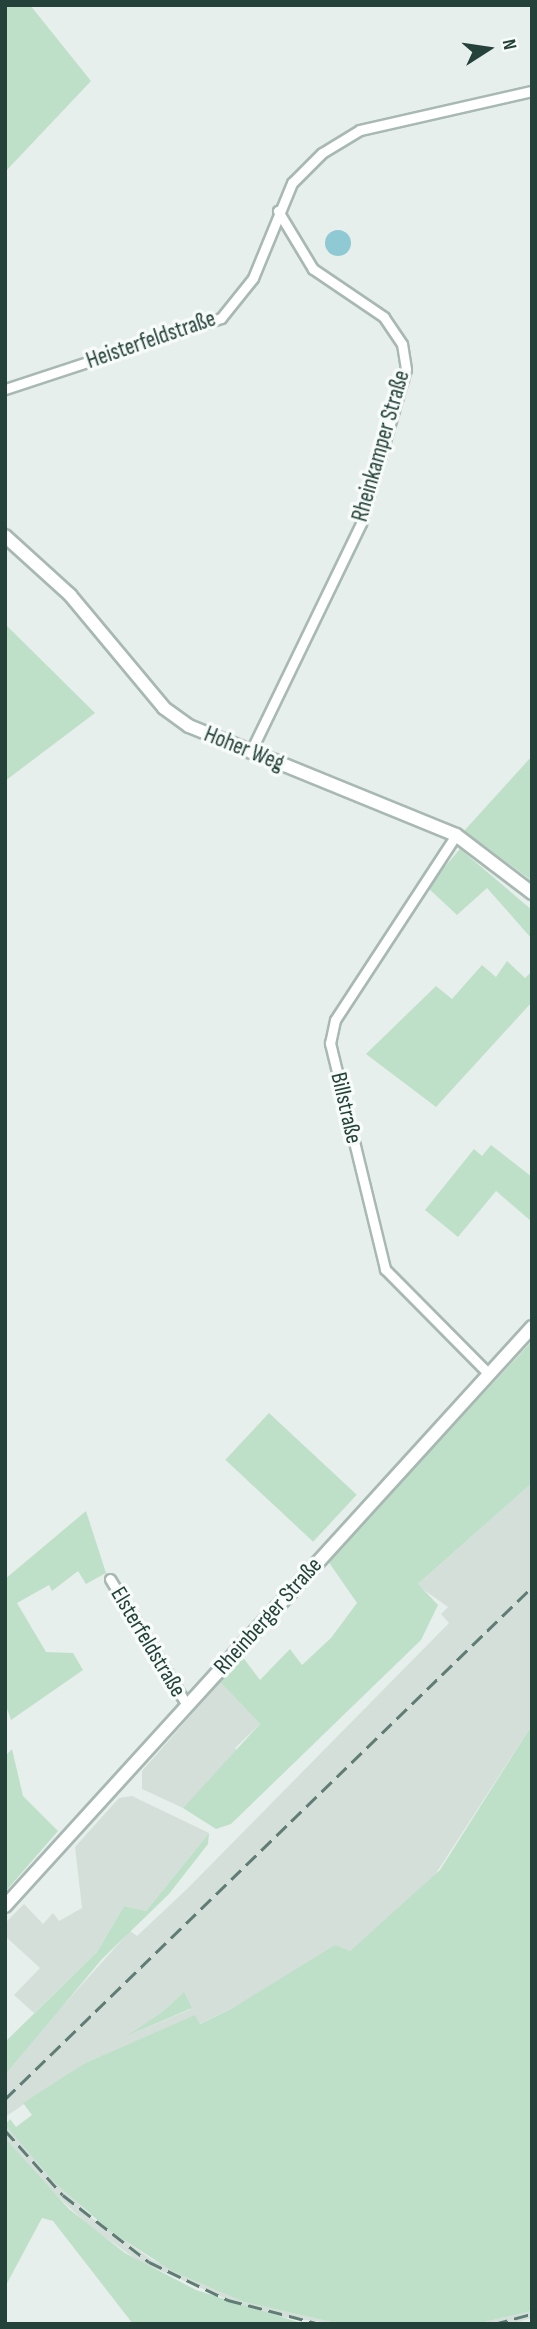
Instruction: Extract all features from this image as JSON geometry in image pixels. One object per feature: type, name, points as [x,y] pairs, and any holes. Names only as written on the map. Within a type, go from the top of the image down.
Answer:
[{"type":"main road","name":"Hoher Weg","points":[[5,536],[70,595],[164,708],[250,753],[456,835],[532,893]]},
{"type":"main road","name":"Rheinberger Straße","points":[[5,1906],[532,1327]]},
{"type":"street","points":[[278,211],[292,183],[323,153],[360,130],[532,92]]},
{"type":"street","name":"Heisterfeldstraße","points":[[5,389],[221,317],[253,278],[278,211]]},
{"type":"street","name":"Rheinkamper Straße","points":[[250,753],[361,523],[406,369],[402,344],[384,317],[313,269],[278,211]]},
{"type":"street","name":"Billstraße","points":[[456,835],[335,1020],[330,1043],[385,1269],[488,1373]]},
{"type":"street","name":"Elsterfeldstraße","points":[[110,1579],[187,1705]]},
{"type":"shaded area","points":[[532,1483],[532,1725],[433,1878],[350,1951],[335,1946],[231,2009],[199,2024],[194,2016],[85,2063],[5,2117],[5,2075],[130,1931],[137,1936],[187,1889],[449,1623],[441,1614],[448,1607],[417,1585]],"holes":[[[183,1993],[191,2009],[132,2034]]]},
{"type":"shaded area","points":[[220,1682],[260,1724],[235,1748],[239,1753],[183,1808],[142,1789],[142,1771]]},
{"type":"shaded area","points":[[132,1796],[209,1833],[146,1911],[124,1906],[97,1952],[34,2013],[14,1995],[40,1968],[5,1936],[5,1923],[24,1904],[43,1924],[53,1913],[59,1921],[82,1908],[75,1847],[119,1798]]},
{"type":"shaded area","points":[[5,2125],[92,2218],[151,2259],[244,2302],[340,2324],[264,2315],[140,2262],[88,2225],[35,2175],[5,2138]]},
{"type":"shaded area","points":[[532,2311],[532,2318],[510,2324],[476,2324]]},
{"type":"green space","points":[[5,5],[30,5],[91,81],[5,172]]},
{"type":"green space","points":[[5,624],[95,713],[5,781]]},
{"type":"green space","points":[[532,756],[532,881],[464,831]]},
{"type":"green space","points":[[460,849],[532,910],[532,939],[487,888],[457,915],[427,887]]},
{"type":"green space","points":[[507,961],[525,978],[532,971],[532,1002],[436,1107],[366,1054],[436,986],[452,999],[482,965],[496,977]]},
{"type":"green space","points":[[491,1145],[532,1177],[532,1222],[496,1191],[458,1237],[425,1210],[474,1149],[482,1156]]},
{"type":"green space","points":[[532,1341],[532,1483],[418,1584],[438,1605],[421,1640],[231,1824],[216,1829],[183,1808],[260,1724],[220,1682],[242,1656],[260,1680],[290,1649],[302,1665],[331,1638],[357,1603],[328,1561]]},
{"type":"green space","points":[[269,1413],[357,1495],[313,1542],[225,1460]]},
{"type":"green space","points":[[86,1511],[106,1573],[86,1584],[78,1571],[52,1591],[49,1585],[17,1603],[46,1652],[73,1653],[83,1670],[11,1720],[5,1703],[5,1579]]},
{"type":"green space","points":[[532,1725],[532,2311],[476,2324],[340,2324],[244,2302],[172,2271],[110,2231],[55,2183],[5,2125],[10,2119],[16,2127],[32,2115],[23,2103],[85,2063],[195,2015],[200,2024],[231,2009],[335,1945],[350,1951],[440,1870]]},
{"type":"green space","points":[[12,1749],[23,1796],[58,1831],[5,1892],[5,1756]]},
{"type":"green space","points":[[209,1833],[208,1844],[169,1894],[102,1959],[5,2075],[5,2042],[97,1952],[124,1906],[146,1911]]},
{"type":"green space","points":[[184,1992],[192,2008],[127,2036],[162,2012]]},
{"type":"green space","points":[[5,2138],[69,2209],[125,2253],[196,2290],[304,2324],[133,2324],[53,2221],[42,2218],[5,2287]]},
{"type":"water","points":[[338,230],[347,234],[351,243],[347,252],[338,256],[329,252],[325,243],[329,234]]},
{"type":"railway","points":[[5,2099],[532,1587]]},
{"type":"railway","points":[[5,2130],[63,2195],[149,2262],[228,2300],[320,2324]]},
{"type":"railway","points":[[494,2324],[532,2314]]}]
